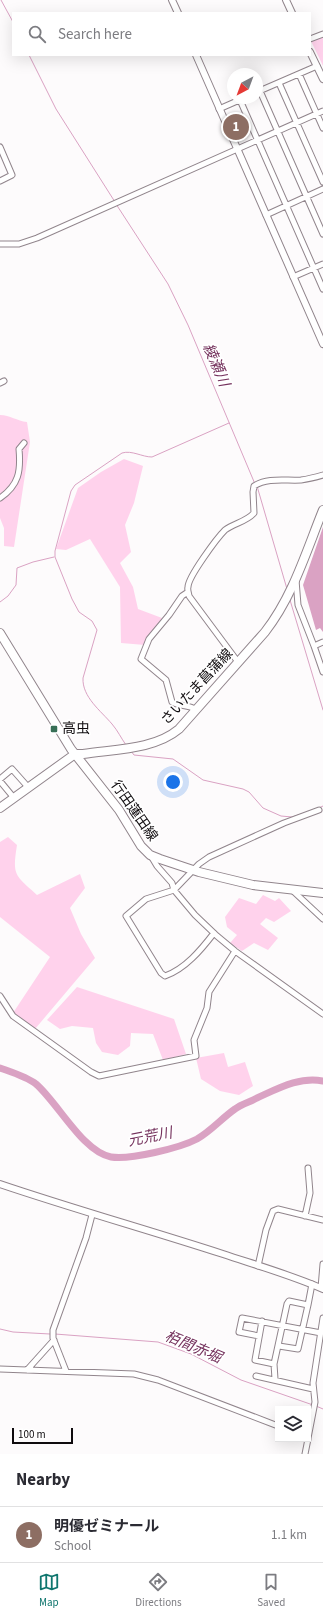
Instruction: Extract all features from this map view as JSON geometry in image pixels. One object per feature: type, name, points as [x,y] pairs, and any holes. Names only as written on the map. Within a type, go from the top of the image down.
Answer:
[{"type":"main road","points":[[294,582],[323,510]]},
{"type":"main road","name":"さいたま菖蒲線","points":[[0,808],[75,754],[144,745],[160,741],[179,728],[272,623],[286,600],[294,582]]},
{"type":"main road","name":"行田蓮田線","points":[[0,633],[75,754],[119,810],[141,846],[150,855],[194,870],[253,885],[323,893]]},
{"type":"street","points":[[172,0],[178,12]]},
{"type":"street","points":[[286,0],[292,12]]},
{"type":"street","points":[[311,39],[323,34]]},
{"type":"street","points":[[311,54],[323,79]]},
{"type":"street","points":[[196,56],[266,215],[320,331],[323,344]]},
{"type":"street","points":[[263,90],[317,66]]},
{"type":"street","points":[[299,74],[323,128]]},
{"type":"street","points":[[279,83],[323,182]]},
{"type":"street","points":[[263,100],[278,130],[323,234]]},
{"type":"street","points":[[219,109],[230,104]]},
{"type":"street","points":[[244,104],[257,139],[323,289]]},
{"type":"street","points":[[0,244],[19,244],[37,238],[236,148],[323,111]]},
{"type":"street","points":[[0,147],[12,174],[0,181]]},
{"type":"street","points":[[266,215],[323,189]]},
{"type":"street","points":[[294,277],[323,264]]},
{"type":"street","points":[[0,498],[11,488],[16,480],[20,464],[19,449],[24,443]]},
{"type":"street","points":[[238,662],[189,596],[188,586],[190,579],[219,537],[226,530],[250,518],[254,513],[254,486],[266,482],[286,479],[300,480],[323,475]]},
{"type":"street","points":[[294,582],[298,605],[322,669]]},
{"type":"street","points":[[188,592],[182,596],[169,615],[149,638],[141,659],[166,680],[172,702],[174,704],[192,706],[196,710]]},
{"type":"street","points":[[314,646],[323,642]]},
{"type":"street","points":[[14,798],[0,780],[12,769],[28,788]]},
{"type":"street","points":[[214,933],[202,949],[175,973],[165,976],[161,973],[126,916],[146,899],[174,890],[199,864],[221,850],[319,810]]},
{"type":"street","points":[[150,855],[157,866],[172,883],[174,890],[195,915],[214,933],[235,951],[323,1014]]},
{"type":"street","points":[[292,889],[323,919]]},
{"type":"street","points":[[0,996],[13,1016],[99,1076],[196,1056],[194,1040],[207,1008],[209,992],[235,951]]},
{"type":"street","points":[[305,1216],[310,1193],[308,1168]]},
{"type":"street","points":[[0,1184],[92,1214],[173,1238],[312,1284],[322,1289],[323,1264]]},
{"type":"street","points":[[258,1266],[266,1230],[273,1211],[278,1209],[323,1220]]},
{"type":"street","points":[[66,1371],[54,1339],[53,1330],[86,1238],[92,1214]]},
{"type":"street","points":[[278,1346],[298,1349],[312,1284]]},
{"type":"street","points":[[275,1379],[274,1364],[288,1302],[308,1305]]},
{"type":"street","points":[[260,1336],[239,1332],[242,1318],[321,1333]]},
{"type":"street","points":[[311,1424],[315,1402],[312,1383],[323,1318]]},
{"type":"street","points":[[262,1321],[255,1360],[274,1364]]},
{"type":"street","points":[[27,1370],[54,1339]]},
{"type":"street","points":[[0,1369],[134,1374],[158,1380],[275,1425]]},
{"type":"street","points":[[256,1376],[275,1379],[313,1389]]},
{"type":"street","points":[[305,1454],[307,1442]]},
{"type":"shaded area","points":[[323,36],[323,66],[311,41]]},
{"type":"shaded area","points":[[0,415],[27,422],[30,442],[14,547],[4,546],[4,528],[0,518]]},
{"type":"shaded area","points":[[124,459],[143,466],[134,503],[125,525],[131,552],[120,563],[133,587],[138,609],[162,618],[145,645],[121,643],[120,587],[90,539],[66,550],[56,549],[78,488],[101,472]]},
{"type":"shaded area","points":[[323,527],[323,632],[320,628],[316,630],[303,585]]},
{"type":"shaded area","points":[[8,837],[17,845],[15,869],[17,874],[20,879],[37,895],[80,874],[85,888],[70,908],[81,934],[95,958],[35,1029],[13,1013],[50,957],[0,917],[0,842]]},
{"type":"shaded area","points":[[263,895],[275,901],[279,898],[291,911],[274,922],[266,918],[260,924],[278,938],[268,950],[254,943],[242,951],[230,943],[237,935],[227,927],[225,917],[239,898],[256,904]]},
{"type":"shaded area","points":[[77,987],[174,1019],[186,1054],[163,1060],[153,1034],[131,1033],[130,1046],[118,1055],[102,1052],[96,1043],[93,1028],[72,1026],[60,1029],[47,1020]]},
{"type":"shaded area","points":[[224,1053],[228,1067],[245,1062],[253,1086],[239,1095],[220,1091],[201,1079],[196,1058]]},
{"type":"waterway","name":"綾瀬川","points":[[1,0],[12,20]]},
{"type":"waterway","name":"綾瀬川","points":[[30,56],[56,109],[115,202]]},
{"type":"waterway","name":"綾瀬川","points":[[116,204],[168,284],[188,325],[255,484]]},
{"type":"waterway","points":[[126,745],[114,727],[93,703],[86,691],[83,678],[97,630],[92,621],[79,612],[72,599],[55,557],[55,551],[71,491],[75,485],[122,453],[130,452],[152,457],[229,423]]},
{"type":"waterway","name":"綾瀬川","points":[[257,486],[287,589]]},
{"type":"waterway","points":[[0,602],[8,596],[16,585],[17,568],[54,557]]},
{"type":"waterway","name":"綾瀬川","points":[[290,600],[323,710]]},
{"type":"waterway","points":[[131,751],[134,755],[173,759],[203,780],[243,789],[249,792],[263,808],[281,816],[292,817],[301,814]]},
{"type":"waterway","points":[[319,808],[323,806]]},
{"type":"waterway","name":"元荒川","points":[[0,1068],[24,1077],[36,1084],[81,1137],[101,1153],[111,1157],[130,1157],[179,1146],[202,1136],[237,1107],[243,1104],[289,1084],[306,1080],[323,1081]]},
{"type":"waterway","name":"栢間赤堀","points":[[0,1329],[13,1332],[50,1334]]},
{"type":"waterway","name":"栢間赤堀","points":[[55,1334],[158,1342],[191,1354],[241,1380],[313,1405]]},
{"type":"waterway","name":"栢間赤堀","points":[[316,1406],[323,1409]]},
{"type":"place","name":"明優ゼミナール","points":[[236,127]]},
{"type":"place","name":"高虫","points":[[54,729]]}]
